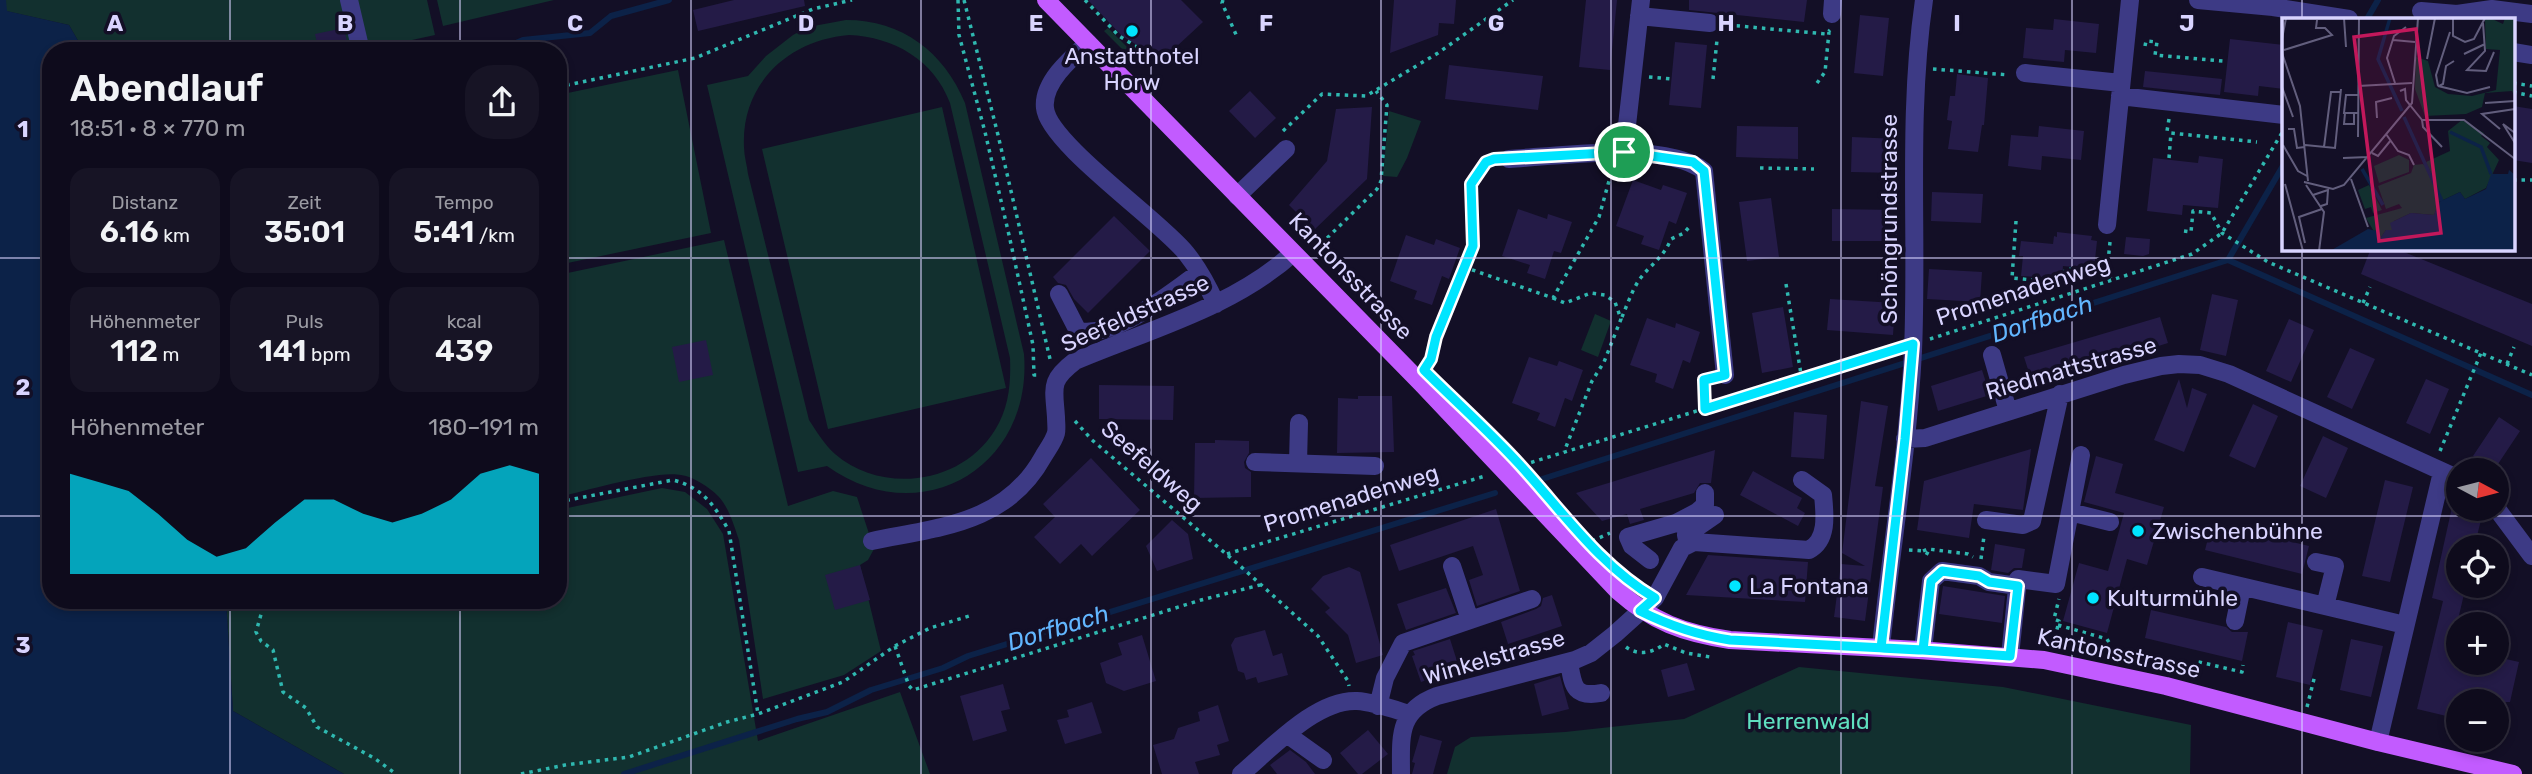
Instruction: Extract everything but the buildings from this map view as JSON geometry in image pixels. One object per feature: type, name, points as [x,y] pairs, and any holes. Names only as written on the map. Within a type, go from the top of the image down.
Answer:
[{"type":"main road","name":"Kantonsstrasse","points":[[1046,0],[1237,196],[1302,253],[1422,384],[1640,611],[1672,627],[1730,640],[2010,656],[2060,663],[2513,774]]},
{"type":"street","points":[[349,0],[358,42]]},
{"type":"street","name":"Schöngrundstrasse","points":[[1881,648],[1912,372],[1915,85],[1918,36],[1924,0]]},
{"type":"street","points":[[2107,225],[2130,0]]},
{"type":"street","points":[[2198,0],[2343,18]]},
{"type":"street","points":[[1619,158],[1640,8],[1714,24]]},
{"type":"street","points":[[2419,10],[2457,14],[2492,9],[2532,14]]},
{"type":"street","points":[[1087,43],[1053,81],[1045,97],[1045,113],[1067,143],[1185,251],[1216,303]]},
{"type":"street","points":[[2514,52],[2532,55]]},
{"type":"street","points":[[2025,73],[2121,90],[2170,102],[2282,115]]},
{"type":"street","points":[[1237,196],[1280,144]]},
{"type":"street","points":[[1509,159],[1619,158],[1693,162],[1704,171],[1725,375]]},
{"type":"street","name":"Seefeldstrasse","points":[[872,541],[978,517],[1004,503],[1035,472],[1056,433],[1056,379],[1075,361],[1216,303],[1262,279],[1302,253]]},
{"type":"street","points":[[1059,294],[1077,331],[1092,333],[1147,309],[1199,273]]},
{"type":"street","points":[[1992,355],[2008,411]]},
{"type":"street","name":"Riedmattstrasse","points":[[1905,439],[1925,438],[2060,394],[2161,366],[2200,365],[2229,374],[2446,469]]},
{"type":"street","points":[[1986,520],[2022,525],[2032,521],[2060,394]]},
{"type":"street","points":[[1298,463],[1299,423]]},
{"type":"street","points":[[2010,656],[2018,579],[2056,584],[2081,454]]},
{"type":"street","points":[[1255,462],[1375,466]]},
{"type":"street","points":[[2378,742],[2446,469]]},
{"type":"street","points":[[1683,534],[1694,542],[1809,550],[1817,546],[1822,537],[1823,495],[1802,481]]},
{"type":"street","points":[[1683,534],[1697,512],[1705,505],[1705,493]]},
{"type":"street","points":[[2070,512],[2110,522]]},
{"type":"street","points":[[1650,560],[1632,546],[1628,537],[1683,534],[1715,515]]},
{"type":"street","points":[[2507,522],[2532,556]]},
{"type":"street","name":"Winkelstrasse","points":[[1401,774],[1402,735],[1409,714],[1423,701],[1569,662],[1591,653],[1655,598],[1682,548],[1683,534]]},
{"type":"street","points":[[2316,562],[2334,566],[2325,606]]},
{"type":"street","points":[[1452,566],[1470,620]]},
{"type":"street","points":[[1923,650],[1931,581],[1938,573],[1942,571],[1979,576],[1989,582],[2018,586]]},
{"type":"street","points":[[2202,577],[2405,625]]},
{"type":"street","points":[[2235,621],[2242,587]]},
{"type":"street","points":[[1378,705],[1385,678],[1403,643],[1532,599]]},
{"type":"street","points":[[1569,662],[1573,684],[1577,690],[1592,694],[1601,693]]},
{"type":"street","points":[[1241,774],[1323,708],[1334,703],[1351,701],[1409,714]]},
{"type":"street","points":[[1288,735],[1323,760]]},
{"type":"path","points":[[567,85],[695,58],[813,9],[852,0]]},
{"type":"path","points":[[958,0],[959,35],[1009,234],[1033,345],[1034,375],[1049,376]]},
{"type":"path","points":[[964,0],[998,135],[1050,368]]},
{"type":"path","points":[[1085,0],[1119,36],[1158,60]]},
{"type":"path","points":[[1223,0],[1238,39]]},
{"type":"path","points":[[1280,144],[1322,94],[1366,96],[1438,52],[1513,0]]},
{"type":"path","points":[[1713,79],[1714,24],[1826,34],[1831,16]]},
{"type":"path","points":[[1817,83],[1825,72],[1831,16]]},
{"type":"path","points":[[2144,53],[2146,41],[2157,43],[2155,55],[2223,61]]},
{"type":"path","points":[[1129,66],[1143,51]]},
{"type":"path","points":[[1927,69],[2006,76],[2025,73]]},
{"type":"path","points":[[1643,77],[1671,79]]},
{"type":"path","points":[[2514,83],[2532,86]]},
{"type":"path","points":[[1302,253],[1377,189],[1381,181],[1387,105],[1376,91]]},
{"type":"path","points":[[2514,92],[2532,96]]},
{"type":"path","points":[[2170,102],[2167,131],[2171,133],[2257,142]]},
{"type":"path","points":[[2169,158],[2171,133]]},
{"type":"path","points":[[2222,233],[2282,133]]},
{"type":"path","points":[[1553,298],[1599,217],[1619,158]]},
{"type":"path","points":[[1424,370],[1431,359],[1440,325],[1473,246],[1471,184],[1486,162],[1509,159]]},
{"type":"path","points":[[1760,168],[1814,169]]},
{"type":"path","points":[[2514,180],[2532,180]]},
{"type":"path","points":[[2184,231],[2191,232],[2193,211],[2211,213],[2222,233],[2246,250],[2532,375]]},
{"type":"path","points":[[2016,222],[2012,278],[2064,283],[2065,269],[2107,272]]},
{"type":"path","points":[[1564,452],[1592,381],[1604,362],[1637,283],[1649,267],[1663,256],[1671,239],[1684,233],[1692,224]]},
{"type":"path","points":[[2107,225],[2110,242],[2107,272],[2112,280]]},
{"type":"path","name":"Promenadenweg","points":[[1521,465],[1802,380],[2192,254],[2222,233]]},
{"type":"path","points":[[1465,267],[1566,303],[1591,293],[1605,295],[1615,302],[1621,319]]},
{"type":"path","points":[[1786,284],[1802,380]]},
{"type":"path","points":[[2363,303],[2370,287]]},
{"type":"path","points":[[2507,365],[2514,347]]},
{"type":"path","points":[[2449,458],[2469,381],[2481,353]]},
{"type":"path","points":[[1705,409],[1704,380],[1725,375]]},
{"type":"path","name":"Seefeldweg","points":[[1055,403],[1070,415],[1092,440],[1261,585]]},
{"type":"path","points":[[1515,460],[1527,472]]},
{"type":"path","name":"Promenadenweg","points":[[1227,554],[1485,476]]},
{"type":"path","points":[[567,500],[673,480],[688,483],[702,492],[716,508],[729,531],[758,714]]},
{"type":"path","points":[[1923,551],[1927,555],[1981,559],[1986,520]]},
{"type":"path","points":[[1588,543],[1594,549]]},
{"type":"path","points":[[1900,548],[1935,550]]},
{"type":"path","points":[[2052,649],[2059,621],[2054,619],[2059,596],[2056,584]]},
{"type":"path","points":[[895,646],[909,686],[913,690],[1201,600],[1261,585],[1318,636],[1348,681],[1351,701]]},
{"type":"path","points":[[263,609],[256,632],[261,641],[273,650],[282,692],[306,708],[317,727],[374,758],[396,774]]},
{"type":"path","points":[[521,774],[629,757],[727,722],[758,714],[842,682],[895,646],[930,628],[969,616]]},
{"type":"path","points":[[2058,625],[2107,639],[2110,648],[2107,660]]},
{"type":"path","points":[[1624,645],[1638,653],[1658,649],[1664,644]]},
{"type":"path","points":[[2190,680],[2195,661],[2242,672],[2243,665]]},
{"type":"path","points":[[2306,710],[2315,675]]},
{"type":"green space","points":[[6,0],[341,0],[351,42],[79,42],[69,25],[6,11]]},
{"type":"green space","points":[[355,0],[427,0],[435,35],[403,42],[364,42]]},
{"type":"green space","points":[[437,0],[554,0],[443,26]]},
{"type":"green space","points":[[846,20],[866,21],[903,33],[933,54],[956,85],[965,103],[1024,354],[1022,394],[1010,429],[990,457],[964,478],[933,490],[898,493],[863,485],[827,466],[798,472],[707,85],[748,76],[766,56],[808,27]],"holes":[[[849,35],[897,46],[923,63],[943,88],[950,103],[1010,358],[1008,395],[995,430],[981,448],[963,462],[943,472],[921,478],[898,479],[854,467],[831,450],[809,420],[744,154],[745,124],[751,103],[760,85],[773,69],[789,56],[827,39]]]},
{"type":"green space","points":[[1108,28],[1135,55],[1131,58],[1104,31]]},
{"type":"green space","points":[[678,70],[711,233],[567,263],[567,93]]},
{"type":"green space","points":[[942,107],[1006,388],[828,429],[762,149]]},
{"type":"green space","points":[[1389,111],[1421,121],[1397,177],[1383,176]]},
{"type":"green space","points":[[724,240],[788,506],[833,491],[857,497],[874,549],[868,560],[860,565],[881,651],[844,675],[763,699],[739,540],[722,500],[706,486],[691,478],[670,474],[638,478],[567,495],[567,273]]},
{"type":"green space","points":[[1595,314],[1611,321],[1598,357],[1581,350]]},
{"type":"green space","points":[[662,488],[685,492],[707,509],[723,534],[758,741],[900,692],[930,774],[344,774],[233,711],[227,609],[567,609],[567,508]]},
{"type":"green space","name":"Herrenwald","points":[[1799,667],[2003,687],[2191,725],[2190,774],[1447,774],[1455,747],[1471,737],[1565,732],[1684,719]]},
{"type":"water","points":[[0,0],[6,0],[7,11],[69,25],[79,42],[42,42],[42,609],[227,609],[233,711],[344,774],[0,774]]},
{"type":"waterway","points":[[518,42],[590,33],[611,16],[669,0]]},
{"type":"waterway","points":[[2368,18],[2378,0]]},
{"type":"waterway","points":[[2228,260],[2282,167]]},
{"type":"waterway","name":"Dorfbach","points":[[1539,480],[2228,260],[2532,395]]},
{"type":"waterway","name":"Dorfbach","points":[[624,774],[827,712],[871,690],[943,668],[968,656],[1495,493]]},
{"type":"place","name":"Anstatthotel Horw","points":[[1132,31]]},
{"type":"place","name":"Zwischenbühne","points":[[2138,531]]},
{"type":"place","name":"La Fontana","points":[[1735,586]]},
{"type":"place","name":"Kulturmühle","points":[[2093,598]]},
{"type":"route","points":[[1624,152],[1494,159],[1486,162],[1471,184],[1473,246],[1449,302],[1431,359],[1424,370],[1510,454],[1600,555],[1636,586],[1655,598],[1640,611],[1672,627],[1730,640],[1814,643],[1923,650],[1931,581],[1942,571],[1979,576],[1989,582],[2018,586],[2010,656],[1881,648],[1905,439],[1913,344],[1705,409],[1704,380],[1725,375],[1704,171],[1693,162],[1624,152]]}]
